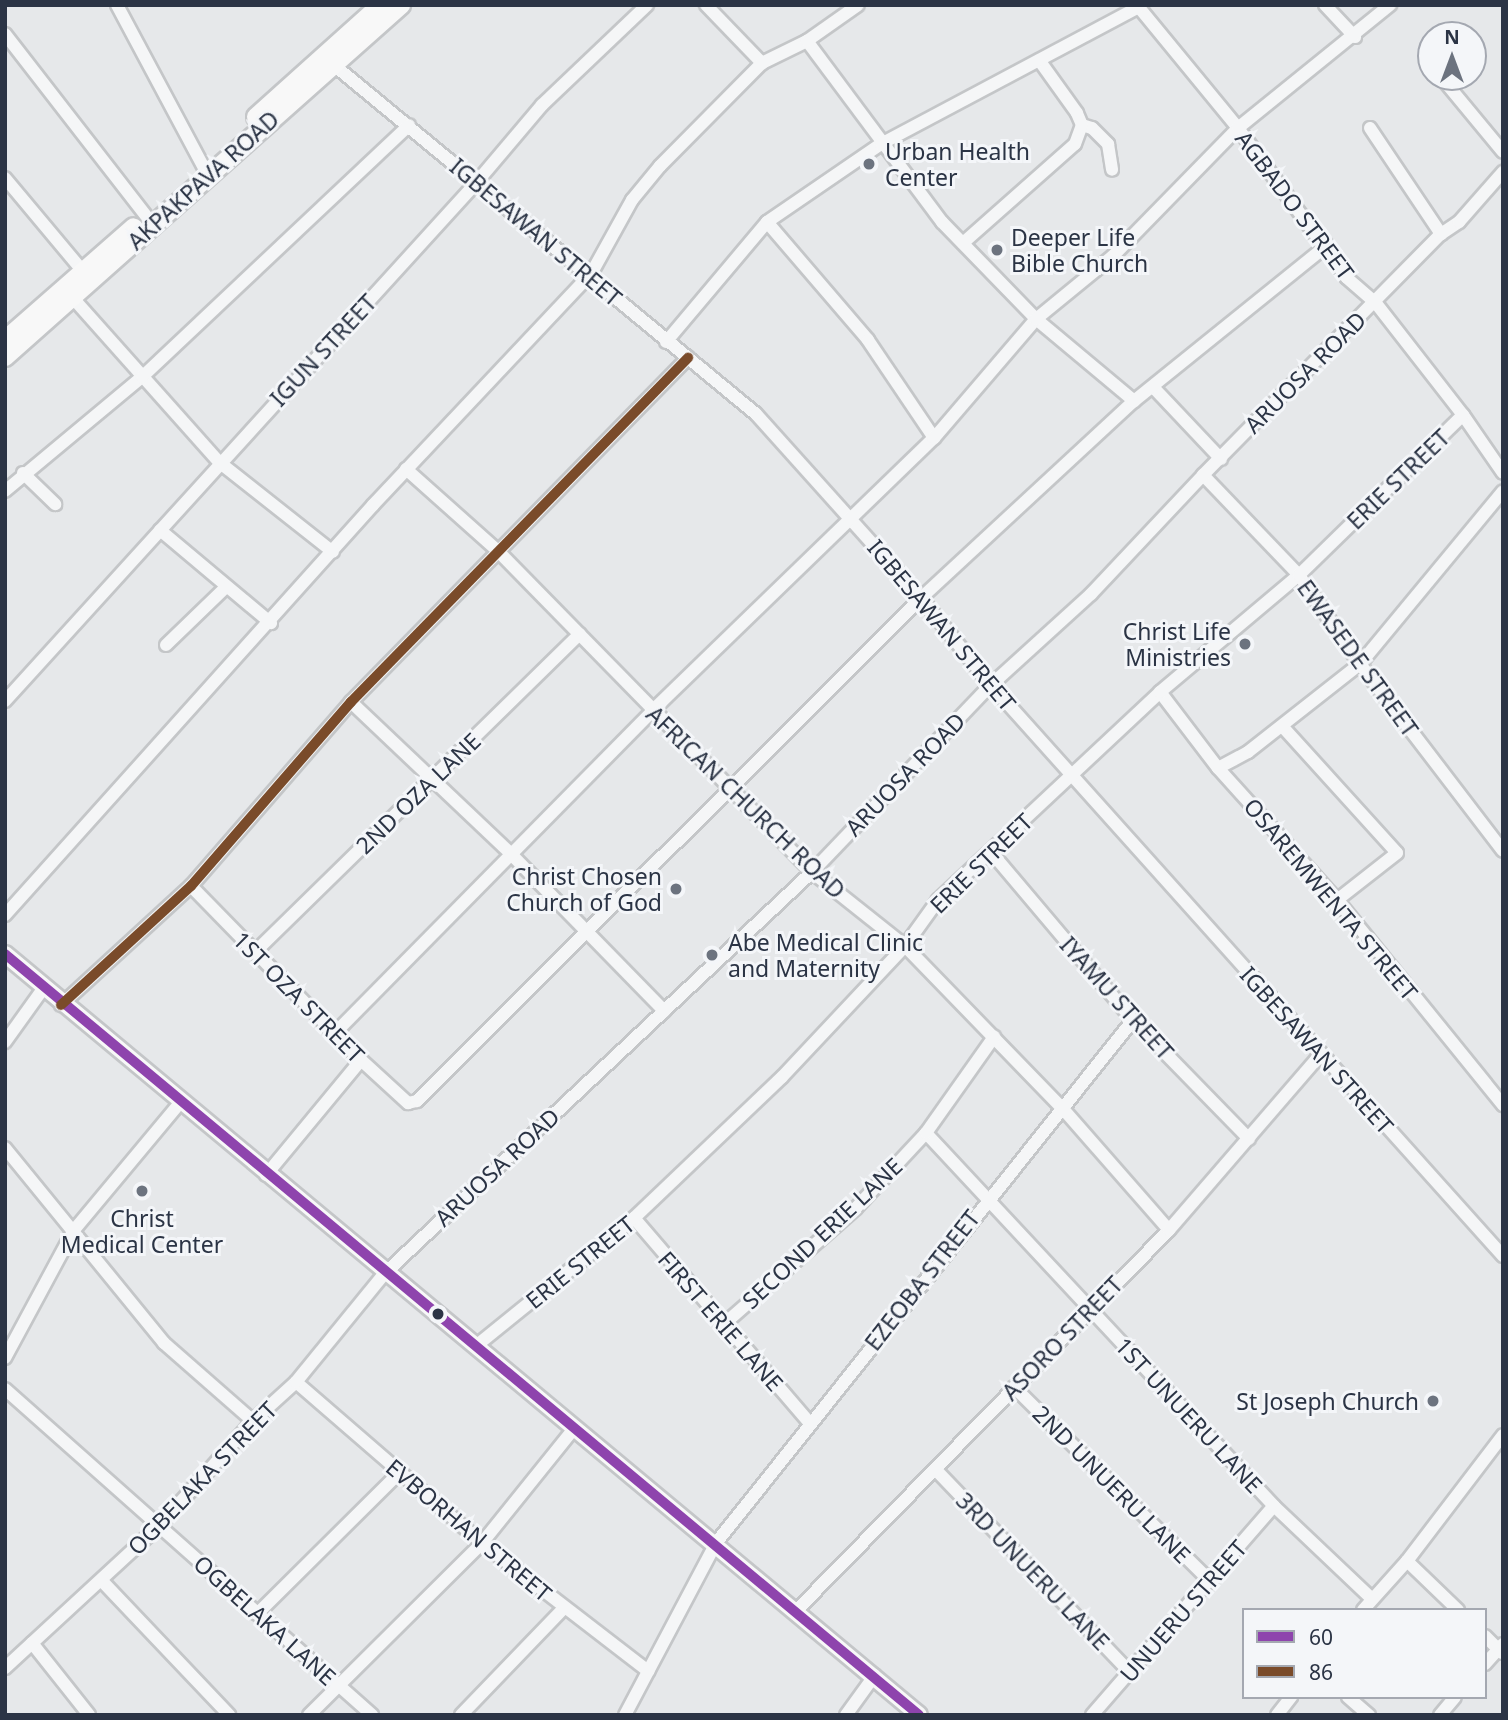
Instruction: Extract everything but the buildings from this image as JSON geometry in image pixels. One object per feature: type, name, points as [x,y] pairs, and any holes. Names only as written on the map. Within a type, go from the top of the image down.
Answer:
[{"type":"highway","name":"AKPAKPAVA ROAD","points":[[5,357],[327,60],[381,5]]},
{"type":"highway","name":"AKPAKPAVA ROAD","points":[[5,340],[82,270],[327,60],[401,5]]},
{"type":"main road","points":[[5,954],[61,1005],[384,1274],[476,1346]]},
{"type":"main road","points":[[476,1346],[471,1346],[716,1543],[794,1613],[876,1675],[919,1715]]},
{"type":"street","points":[[117,5],[203,166]]},
{"type":"street","name":"IGUN STREET","points":[[5,701],[219,462],[476,184],[542,105],[647,5]]},
{"type":"street","points":[[706,5],[762,63]]},
{"type":"street","points":[[5,915],[271,623],[406,469],[592,274],[632,200],[762,63],[807,41],[858,5]]},
{"type":"street","points":[[1325,5],[1355,37]]},
{"type":"street","points":[[334,1034],[651,712],[849,516],[934,438],[1036,319],[1113,256],[1238,128],[1355,37],[1390,5]]},
{"type":"street","points":[[666,342],[767,222],[881,144],[1138,6]]},
{"type":"street","name":"AGBADO STREET","points":[[1138,6],[1238,128],[1327,245],[1347,278],[1374,302],[1464,415],[1503,472]]},
{"type":"street","points":[[5,34],[146,216]]},
{"type":"street","points":[[807,41],[881,144],[963,243],[1036,319],[1134,401]]},
{"type":"street","name":"IGBESAWAN STREET","points":[[327,60],[409,125],[476,184],[592,274],[666,342],[756,414],[921,598],[991,685],[1503,1256]]},
{"type":"street","points":[[1039,60],[1083,125],[1092,128],[1108,145],[1112,170]]},
{"type":"street","points":[[1453,91],[1503,152]]},
{"type":"street","points":[[5,491],[23,473],[142,377],[409,125]]},
{"type":"street","points":[[963,243],[1075,144],[1083,125]]},
{"type":"street","points":[[1370,128],[1441,234]]},
{"type":"street","name":"ARUOSA ROAD","points":[[384,1274],[812,872],[991,685],[1091,594],[1203,475],[1441,234],[1459,222],[1503,172]]},
{"type":"street","points":[[5,178],[82,270]]},
{"type":"street","points":[[767,222],[869,340],[934,438]]},
{"type":"street","points":[[588,933],[921,598],[1134,401],[1327,245]]},
{"type":"street","points":[[72,297],[219,462],[333,552]]},
{"type":"street","points":[[61,1005],[191,886],[351,702],[688,358]]},
{"type":"street","points":[[1153,387],[1221,459]]},
{"type":"street","name":"ERIE STREET","points":[[476,1346],[634,1218],[782,1077],[905,946],[938,900],[1160,692],[1299,575],[1464,415]]},
{"type":"street","name":"AFRICAN CHURCH ROAD","points":[[406,469],[497,550],[580,634],[651,712],[732,789],[812,872],[905,946],[1064,1110],[1169,1230]]},
{"type":"street","points":[[23,473],[55,504]]},
{"type":"street","name":"EWASEDE STREET","points":[[1203,475],[1299,575],[1360,664],[1503,851]]},
{"type":"street","points":[[1219,768],[1282,726],[1360,664],[1503,491]]},
{"type":"street","points":[[160,530],[225,588],[271,623]]},
{"type":"street","points":[[166,645],[225,588]]},
{"type":"street","name":"2ND OZA LANE","points":[[256,951],[580,634]]},
{"type":"street","name":"OSAREMWENTA STREET","points":[[1160,692],[1219,768],[1337,900],[1503,1105]]},
{"type":"street","points":[[351,702],[512,855],[664,1011]]},
{"type":"street","points":[[1282,726],[1397,853],[1337,900]]},
{"type":"street","name":"IYAMU STREET","points":[[991,852],[1133,1020],[1249,1139]]},
{"type":"street","name":"1ST OZA STREET","points":[[191,886],[334,1034],[412,1103],[588,933]]},
{"type":"street","points":[[5,1042],[43,989]]},
{"type":"street","name":"EZEOBA STREET","points":[[625,1715],[716,1543],[986,1199],[1064,1110],[1133,1020]]},
{"type":"street","name":"SECOND ERIE LANE","points":[[723,1325],[856,1208],[926,1133],[995,1037]]},
{"type":"street","name":"ASORO STREET","points":[[794,1613],[936,1470],[1090,1307],[1169,1230],[1320,1055]]},
{"type":"street","points":[[266,1175],[361,1060]]},
{"type":"street","points":[[5,1357],[74,1230],[180,1103]]},
{"type":"street","name":"1ST UNUERU LANE","points":[[926,1133],[1274,1506],[1372,1599]]},
{"type":"street","points":[[5,1148],[164,1343],[253,1421]]},
{"type":"street","name":"FIRST ERIE LANE","points":[[634,1218],[723,1325],[810,1423]]},
{"type":"street","name":"OGBELAKA STREET","points":[[5,1668],[159,1526],[253,1421],[296,1382],[384,1274]]},
{"type":"street","name":"EVBORHAN STREET","points":[[296,1382],[482,1543],[648,1671]]},
{"type":"street","name":"2ND UNUERU LANE","points":[[1014,1387],[1210,1581]]},
{"type":"street","name":"OGBELAKA LANE","points":[[5,1389],[372,1715]]},
{"type":"street","points":[[309,1715],[482,1543],[573,1430]]},
{"type":"street","points":[[1365,1608],[1408,1561],[1503,1435]]},
{"type":"street","name":"3RD UNUERU LANE","points":[[936,1470],[1130,1672]]},
{"type":"street","points":[[257,1614],[400,1472]]},
{"type":"street","name":"UNUERU STREET","points":[[1092,1715],[1274,1506]]},
{"type":"street","points":[[1408,1561],[1456,1608]]},
{"type":"street","points":[[102,1581],[229,1715]]},
{"type":"street","points":[[461,1715],[564,1608]]},
{"type":"street","points":[[32,1643],[89,1715]]},
{"type":"street","points":[[1487,1662],[1501,1648]]},
{"type":"street","points":[[846,1715],[876,1675]]},
{"type":"street","points":[[1277,1715],[1289,1699]]},
{"type":"street","points":[[1350,1699],[1369,1715]]},
{"type":"street","points":[[1440,1715],[1453,1699]]},
{"type":"transit line","name":"86","points":[[61,1005],[191,886],[351,702],[688,358]]},
{"type":"transit line","name":"60","points":[[5,954],[919,1715]]},
{"type":"place","name":"Urban Health Center","points":[[869,164]]},
{"type":"place","name":"Deeper Life Bible Church","points":[[997,250]]},
{"type":"place","name":"Christ Life Ministries","points":[[1245,644]]},
{"type":"place","name":"Christ Chosen Church of God","points":[[676,889]]},
{"type":"place","name":"Abe Medical Clinic and Maternity","points":[[712,955]]},
{"type":"place","name":"Christ Medical Center","points":[[142,1191]]},
{"type":"place","name":"St Joseph Church","points":[[1433,1401]]}]
